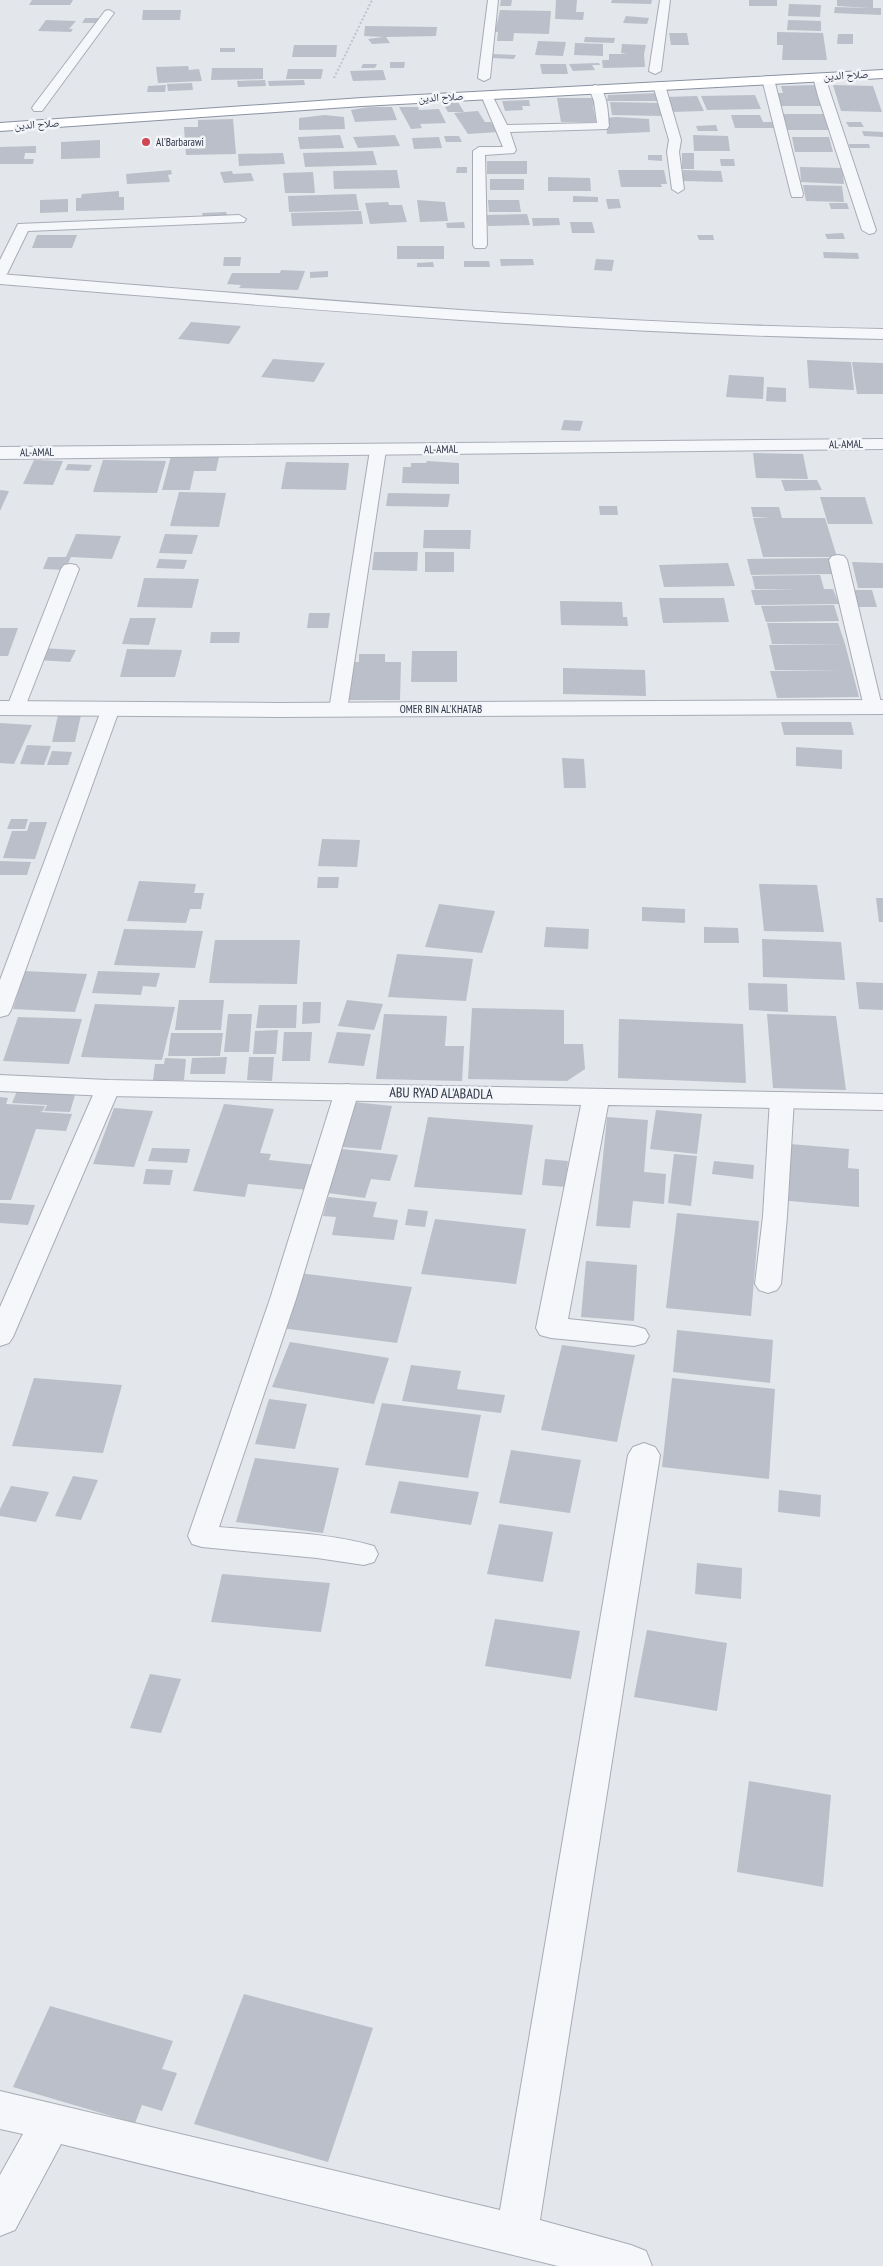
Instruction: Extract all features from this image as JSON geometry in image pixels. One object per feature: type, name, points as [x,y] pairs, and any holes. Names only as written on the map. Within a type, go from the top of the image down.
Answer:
[{"type":"highway","points":[[638,72],[660,70]]},
{"type":"highway","name":"صلاح الدين","points":[[0,127],[595,88],[883,74]]},
{"type":"highway","points":[[331,86],[352,85],[338,95],[362,102]]},
{"type":"highway","name":"صلاح الدين","points":[[33,108],[57,106]]},
{"type":"street","points":[[0,278],[217,298],[468,315],[741,330],[883,334]]},
{"type":"street","points":[[0,292],[438,326],[730,342],[883,346]]},
{"type":"street","name":"AL-AMAL","points":[[0,453],[883,444]]},
{"type":"street","name":"OMER BIN AL'KHATAB","points":[[8,708],[338,710],[878,707]]},
{"type":"street","name":"ABU RYAD AL'ABADLA","points":[[0,1083],[108,1088],[883,1102]]},
{"type":"street","points":[[596,1096],[551,1328],[634,1336]]},
{"type":"street","points":[[516,2234],[644,1455]]},
{"type":"street","points":[[0,2110],[516,2234],[631,2266]]},
{"type":"street","points":[[0,2216],[51,2123]]},
{"type":"lane","points":[[485,78],[493,0]]},
{"type":"lane","points":[[660,70],[666,0]]},
{"type":"lane","points":[[33,108],[109,13]]},
{"type":"lane","points":[[819,77],[825,101],[853,178],[869,230]]},
{"type":"lane","points":[[768,79],[797,194]]},
{"type":"lane","points":[[659,85],[675,140],[673,152],[678,189]]},
{"type":"lane","points":[[503,129],[604,126],[600,101],[595,88]]},
{"type":"lane","points":[[480,246],[479,152],[510,150],[503,129],[487,95]]},
{"type":"lane","points":[[0,274],[23,227],[239,219]]},
{"type":"lane","points":[[338,710],[378,450]]},
{"type":"lane","points":[[838,560],[878,707]]},
{"type":"lane","points":[[8,708],[70,569]]},
{"type":"lane","points":[[0,1010],[111,708]]},
{"type":"lane","points":[[0,1337],[108,1088]]},
{"type":"lane","points":[[347,1091],[283,1299],[202,1536],[317,1547],[364,1554]]},
{"type":"lane","points":[[768,1284],[775,1216],[782,1099]]},
{"type":"path","points":[[331,86],[372,0]]},
{"type":"building","points":[[32,0],[73,0],[70,5],[29,5]]},
{"type":"building","points":[[501,0],[512,0],[511,6],[500,6]]},
{"type":"building","points":[[556,0],[577,0],[576,12],[584,12],[583,20],[555,19]]},
{"type":"building","points":[[612,0],[652,0],[651,4],[611,3]]},
{"type":"building","points":[[749,0],[777,0],[777,6],[749,6]]},
{"type":"building","points":[[837,0],[873,0],[873,8],[881,8],[881,15],[834,13],[835,7],[871,8],[837,6]]},
{"type":"building","points":[[789,4],[821,5],[820,17],[788,16]]},
{"type":"building","points":[[143,10],[181,10],[180,20],[142,20]]},
{"type":"building","points":[[500,10],[551,11],[549,34],[514,33],[513,41],[497,41],[498,32],[495,32]]},
{"type":"building","points":[[626,16],[649,18],[647,24],[623,23]]},
{"type":"building","points":[[85,18],[99,18],[96,23],[82,23]]},
{"type":"building","points":[[46,20],[76,21],[69,29],[73,29],[71,32],[38,31]]},
{"type":"building","points":[[788,20],[821,21],[821,31],[787,30]]},
{"type":"building","points":[[365,26],[437,27],[436,36],[386,37],[390,43],[372,44],[368,39],[384,37],[364,36]]},
{"type":"building","points":[[777,32],[823,33],[827,60],[782,60],[783,45],[777,45]]},
{"type":"building","points":[[669,33],[687,33],[689,45],[671,45]]},
{"type":"building","points":[[838,34],[853,34],[853,44],[837,44]]},
{"type":"building","points":[[585,37],[615,38],[614,43],[584,42]]},
{"type":"building","points":[[538,41],[566,42],[563,56],[535,55]]},
{"type":"building","points":[[575,43],[603,44],[603,56],[574,55]]},
{"type":"building","points":[[622,44],[646,45],[644,54],[645,67],[603,68],[602,60],[609,60],[609,54],[627,54],[621,53]]},
{"type":"building","points":[[294,45],[337,45],[336,57],[292,57]]},
{"type":"building","points":[[220,48],[235,48],[235,52],[220,52]]},
{"type":"building","points":[[492,54],[516,55],[514,59],[491,58]]},
{"type":"building","points":[[390,62],[405,62],[404,68],[390,68]]},
{"type":"building","points":[[599,63],[600,65],[592,65],[595,70],[573,71],[569,64]]},
{"type":"building","points":[[363,64],[377,64],[375,68],[361,68]]},
{"type":"building","points":[[540,64],[566,64],[568,74],[542,74]]},
{"type":"building","points":[[188,66],[189,70],[199,69],[202,81],[158,83],[156,67]]},
{"type":"building","points":[[212,68],[263,68],[263,79],[211,80]]},
{"type":"building","points":[[288,69],[323,69],[321,79],[286,79]]},
{"type":"building","points":[[383,70],[386,80],[353,81],[350,71]]},
{"type":"building","points":[[265,80],[266,86],[238,87],[237,81]]},
{"type":"building","points":[[304,80],[305,85],[269,86],[268,81]]},
{"type":"building","points":[[192,83],[193,90],[168,91],[167,84]]},
{"type":"building","points":[[166,85],[165,92],[147,92],[148,86]]},
{"type":"building","points":[[816,85],[823,106],[779,106],[775,93],[783,93],[781,86]]},
{"type":"building","points":[[833,85],[873,86],[882,112],[841,111]]},
{"type":"building","points":[[658,93],[660,101],[607,101],[608,95]]},
{"type":"building","points":[[755,95],[761,109],[707,110],[701,96]]},
{"type":"building","points":[[697,96],[704,111],[671,112],[666,97]]},
{"type":"building","points":[[557,98],[596,98],[598,106],[593,106],[596,122],[561,122]]},
{"type":"building","points":[[529,100],[530,106],[522,106],[523,110],[505,111],[502,101]]},
{"type":"building","points":[[442,102],[458,102],[464,112],[448,112]]},
{"type":"building","points":[[610,102],[661,103],[663,116],[612,115]]},
{"type":"building","points":[[369,107],[392,107],[397,120],[355,122],[351,110]]},
{"type":"building","points":[[399,107],[418,107],[419,110],[439,109],[446,123],[420,124],[422,128],[411,129]]},
{"type":"building","points":[[478,111],[485,122],[491,122],[498,132],[468,134],[454,113]]},
{"type":"building","points":[[781,114],[826,114],[831,130],[785,130]]},
{"type":"building","points":[[325,115],[344,117],[345,129],[299,130],[299,118]]},
{"type":"building","points":[[731,115],[760,115],[763,122],[772,122],[774,128],[735,128]]},
{"type":"building","points":[[606,118],[649,119],[650,132],[607,134]]},
{"type":"building","points":[[233,119],[236,154],[186,155],[184,127],[198,127],[198,120]]},
{"type":"building","points":[[846,122],[861,122],[864,127],[849,127]]},
{"type":"building","points":[[716,125],[718,131],[698,131],[696,126]]},
{"type":"building","points":[[862,131],[883,132],[883,137],[864,136]]},
{"type":"building","points":[[340,135],[344,148],[300,149],[298,137]]},
{"type":"building","points":[[395,135],[400,146],[358,148],[353,137]]},
{"type":"building","points":[[693,135],[728,136],[730,151],[694,151]]},
{"type":"building","points":[[444,136],[459,136],[462,142],[446,142]]},
{"type":"building","points":[[439,137],[442,148],[414,149],[412,138]]},
{"type":"building","points":[[792,137],[829,137],[833,152],[795,152]]},
{"type":"building","points":[[100,140],[100,158],[61,159],[61,142]]},
{"type":"building","points":[[849,144],[869,144],[870,148],[850,148]]},
{"type":"building","points":[[36,146],[36,153],[25,153],[24,159],[34,159],[33,164],[0,164],[0,147]]},
{"type":"building","points":[[373,151],[377,165],[305,167],[303,153]]},
{"type":"building","points":[[283,153],[285,164],[239,166],[238,154]]},
{"type":"building","points":[[682,153],[694,153],[694,169],[682,169]]},
{"type":"building","points":[[648,155],[662,155],[662,161],[648,160]]},
{"type":"building","points":[[720,159],[734,159],[735,166],[721,166]]},
{"type":"building","points":[[487,161],[527,161],[527,174],[487,174]]},
{"type":"building","points":[[457,167],[467,167],[467,173],[456,173]]},
{"type":"building","points":[[800,167],[842,168],[844,184],[801,182]]},
{"type":"building","points":[[171,170],[172,174],[168,175],[170,182],[127,184],[126,174]]},
{"type":"building","points":[[397,170],[400,188],[334,189],[333,171]]},
{"type":"building","points":[[618,170],[664,170],[667,184],[661,184],[662,187],[621,187]]},
{"type":"building","points":[[683,170],[721,171],[723,182],[683,181]]},
{"type":"building","points":[[232,171],[233,174],[251,173],[254,181],[224,183],[220,172]]},
{"type":"building","points":[[313,172],[315,193],[285,193],[283,173]]},
{"type":"building","points":[[548,177],[590,178],[591,191],[548,191]]},
{"type":"building","points":[[490,179],[524,179],[524,190],[490,190]]},
{"type":"building","points":[[803,185],[842,186],[844,202],[806,201]]},
{"type":"building","points":[[119,191],[119,197],[124,197],[124,210],[76,211],[76,198],[81,198],[82,194]]},
{"type":"building","points":[[356,194],[359,210],[289,212],[288,196]]},
{"type":"building","points":[[573,196],[598,197],[598,202],[573,202]]},
{"type":"building","points":[[68,199],[68,212],[40,213],[40,200]]},
{"type":"building","points":[[606,199],[619,199],[621,208],[608,209]]},
{"type":"building","points":[[417,200],[445,202],[448,221],[420,222]]},
{"type":"building","points":[[488,200],[519,200],[521,212],[489,212]]},
{"type":"building","points":[[388,202],[389,205],[402,205],[407,222],[370,224],[365,203]]},
{"type":"building","points":[[829,203],[847,203],[849,209],[831,209]]},
{"type":"building","points":[[361,211],[363,224],[292,226],[291,213]]},
{"type":"building","points":[[226,212],[227,215],[203,216],[202,213]]},
{"type":"building","points":[[527,214],[530,225],[488,226],[486,215]]},
{"type":"building","points":[[532,218],[559,218],[560,225],[533,226]]},
{"type":"building","points":[[464,222],[465,228],[447,228],[446,223]]},
{"type":"building","points":[[570,222],[592,222],[595,233],[572,233]]},
{"type":"building","points":[[843,233],[845,239],[827,239],[825,234]]},
{"type":"building","points":[[37,235],[77,235],[72,248],[32,248]]},
{"type":"building","points":[[697,235],[713,235],[714,240],[699,240]]},
{"type":"building","points":[[397,246],[444,246],[444,259],[397,259]]},
{"type":"building","points":[[823,252],[858,253],[859,259],[824,258]]},
{"type":"building","points":[[224,257],[241,257],[240,266],[223,266]]},
{"type":"building","points":[[500,259],[533,259],[534,265],[501,266]]},
{"type":"building","points":[[596,259],[614,260],[612,271],[594,270]]},
{"type":"building","points":[[464,261],[489,261],[490,267],[464,267]]},
{"type":"building","points":[[433,262],[434,267],[417,267],[417,263]]},
{"type":"building","points":[[281,270],[305,271],[298,290],[239,288],[241,285],[227,284],[232,273],[280,273]]},
{"type":"building","points":[[328,271],[328,277],[310,278],[310,272]]},
{"type":"building","points":[[191,322],[241,326],[229,344],[178,339]]},
{"type":"building","points":[[273,359],[325,363],[314,382],[261,377]]},
{"type":"building","points":[[807,360],[851,362],[854,390],[809,388]]},
{"type":"building","points":[[852,362],[883,363],[883,394],[857,394]]},
{"type":"building","points":[[729,375],[764,377],[763,399],[726,397]]},
{"type":"building","points":[[767,387],[786,388],[786,402],[766,401]]},
{"type":"building","points":[[564,420],[583,421],[580,431],[561,430]]},
{"type":"building","points":[[753,453],[803,454],[808,479],[756,478]]},
{"type":"building","points":[[171,456],[219,457],[216,471],[194,471],[190,490],[162,490]]},
{"type":"building","points":[[34,460],[63,461],[53,485],[23,484]]},
{"type":"building","points":[[103,460],[166,461],[157,493],[93,492]]},
{"type":"building","points":[[427,461],[459,463],[459,484],[402,483],[403,467],[411,467],[411,463],[426,463]]},
{"type":"building","points":[[286,462],[349,463],[346,490],[281,489]]},
{"type":"building","points":[[68,464],[92,465],[89,471],[65,470]]},
{"type":"building","points":[[781,480],[817,480],[822,490],[785,491]]},
{"type":"building","points":[[0,490],[9,491],[0,511]]},
{"type":"building","points":[[179,492],[226,493],[219,527],[170,526]]},
{"type":"building","points":[[388,493],[450,494],[448,507],[386,506]]},
{"type":"building","points":[[820,497],[865,497],[873,524],[828,524]]},
{"type":"building","points":[[599,506],[617,506],[618,515],[600,515]]},
{"type":"building","points":[[751,507],[779,507],[782,518],[825,518],[837,557],[763,557],[753,518],[772,517],[753,517]]},
{"type":"building","points":[[424,530],[471,530],[470,549],[423,548]]},
{"type":"building","points":[[76,534],[121,536],[112,559],[71,557],[65,570],[43,569],[48,557],[66,557]]},
{"type":"building","points":[[165,534],[198,535],[192,554],[159,553]]},
{"type":"building","points":[[374,552],[418,552],[417,571],[372,570]]},
{"type":"building","points":[[425,552],[454,552],[454,572],[425,572]]},
{"type":"building","points":[[830,558],[835,574],[751,575],[747,559]]},
{"type":"building","points":[[159,559],[187,560],[184,569],[156,568]]},
{"type":"building","points":[[852,562],[883,563],[883,588],[858,588]]},
{"type":"building","points":[[728,563],[735,586],[664,587],[659,565]]},
{"type":"building","points":[[820,575],[824,589],[833,589],[839,604],[755,605],[751,590],[799,589],[755,589],[752,576]]},
{"type":"building","points":[[144,578],[199,579],[192,608],[137,607]]},
{"type":"building","points":[[849,590],[872,590],[877,607],[855,607]]},
{"type":"building","points":[[659,598],[724,598],[729,622],[663,623]]},
{"type":"building","points":[[560,601],[622,602],[623,617],[627,617],[628,626],[561,625]]},
{"type":"building","points":[[834,605],[839,621],[766,622],[761,606]]},
{"type":"building","points":[[309,613],[330,613],[328,628],[307,628]]},
{"type":"building","points":[[130,618],[156,618],[149,645],[122,644]]},
{"type":"building","points":[[767,623],[838,623],[845,644],[772,644]]},
{"type":"building","points":[[0,628],[18,628],[8,656],[0,656]]},
{"type":"building","points":[[211,632],[240,632],[239,643],[210,643]]},
{"type":"building","points":[[845,644],[859,697],[777,698],[770,671],[841,670],[775,670],[769,645]]},
{"type":"building","points":[[42,648],[76,650],[70,662],[37,660]]},
{"type":"building","points":[[127,649],[182,650],[175,677],[120,677]]},
{"type":"building","points":[[412,651],[457,651],[457,682],[411,682]]},
{"type":"building","points":[[359,654],[385,654],[385,662],[401,662],[400,700],[346,700],[349,662],[359,662]]},
{"type":"building","points":[[563,668],[645,670],[646,696],[563,694]]},
{"type":"building","points":[[58,715],[81,715],[75,742],[52,742]]},
{"type":"building","points":[[781,722],[851,722],[854,735],[784,735]]},
{"type":"building","points":[[0,723],[32,725],[14,764],[0,763]]},
{"type":"building","points":[[27,745],[51,746],[44,765],[20,764]]},
{"type":"building","points":[[796,747],[842,750],[842,769],[796,766]]},
{"type":"building","points":[[52,751],[72,752],[68,765],[47,765]]},
{"type":"building","points":[[562,758],[584,759],[586,788],[564,788]]},
{"type":"building","points":[[11,819],[28,819],[25,829],[7,829]]},
{"type":"building","points":[[30,822],[47,822],[35,859],[3,858],[12,831],[27,831]]},
{"type":"building","points":[[322,839],[360,840],[357,867],[318,866]]},
{"type":"building","points":[[0,861],[31,862],[27,875],[0,875]]},
{"type":"building","points":[[318,877],[339,877],[338,888],[317,888]]},
{"type":"building","points":[[139,881],[196,884],[194,893],[204,893],[201,909],[190,909],[186,923],[127,921]]},
{"type":"building","points":[[759,884],[817,885],[824,932],[764,931]]},
{"type":"building","points":[[876,898],[883,898],[883,922],[879,922]]},
{"type":"building","points":[[439,904],[495,911],[482,953],[425,947]]},
{"type":"building","points":[[642,907],[685,909],[685,923],[642,921]]},
{"type":"building","points":[[546,927],[589,929],[588,949],[544,947]]},
{"type":"building","points":[[704,927],[738,928],[739,943],[704,943]]},
{"type":"building","points":[[124,929],[203,931],[195,968],[114,965]]},
{"type":"building","points":[[762,939],[841,942],[845,980],[763,977]]},
{"type":"building","points":[[215,940],[300,940],[297,984],[209,983]]},
{"type":"building","points":[[397,954],[473,959],[466,1001],[388,997]]},
{"type":"building","points":[[25,971],[87,974],[75,1012],[13,1009]]},
{"type":"building","points":[[98,971],[160,973],[156,987],[143,986],[141,995],[92,993]]},
{"type":"building","points":[[856,982],[883,983],[883,1010],[859,1009]]},
{"type":"building","points":[[748,983],[787,984],[788,1012],[749,1010]]},
{"type":"building","points":[[179,1000],[224,1000],[221,1030],[175,1030]]},
{"type":"building","points":[[347,1000],[383,1004],[374,1030],[338,1026]]},
{"type":"building","points":[[303,1002],[321,1002],[320,1023],[302,1024]]},
{"type":"building","points":[[95,1004],[175,1007],[162,1060],[81,1057]]},
{"type":"building","points":[[259,1005],[297,1005],[296,1028],[256,1028]]},
{"type":"building","points":[[472,1008],[564,1010],[564,1044],[583,1044],[585,1069],[567,1081],[468,1079]]},
{"type":"building","points":[[228,1014],[252,1014],[249,1052],[224,1052]]},
{"type":"building","points":[[384,1014],[447,1016],[445,1046],[464,1046],[462,1081],[376,1079]]},
{"type":"building","points":[[767,1014],[836,1016],[846,1090],[773,1088]]},
{"type":"building","points":[[18,1017],[82,1019],[69,1064],[3,1061]]},
{"type":"building","points":[[619,1019],[743,1024],[746,1083],[618,1078]]},
{"type":"building","points":[[278,1030],[276,1054],[253,1054],[255,1031]]},
{"type":"building","points":[[284,1032],[312,1032],[310,1061],[282,1061]]},
{"type":"building","points":[[337,1032],[371,1034],[364,1066],[328,1063]]},
{"type":"building","points":[[171,1033],[223,1033],[220,1056],[168,1056]]},
{"type":"building","points":[[227,1057],[225,1074],[190,1074],[192,1058]]},
{"type":"building","points":[[249,1057],[274,1057],[272,1081],[247,1080]]},
{"type":"building","points":[[165,1058],[186,1059],[184,1080],[153,1080],[155,1064],[164,1064]]},
{"type":"building","points":[[17,1091],[75,1095],[70,1112],[44,1111],[47,1105],[12,1103]]},
{"type":"building","points":[[0,1097],[8,1098],[6,1104],[45,1106],[43,1111],[40,1112],[72,1114],[66,1131],[36,1129],[11,1200],[0,1200]]},
{"type":"building","points":[[354,1102],[392,1106],[381,1150],[342,1147]]},
{"type":"building","points":[[224,1104],[274,1109],[260,1153],[271,1154],[269,1160],[316,1165],[308,1190],[248,1184],[245,1197],[193,1191]]},
{"type":"building","points":[[114,1108],[153,1111],[134,1167],[93,1164]]},
{"type":"building","points":[[656,1110],[702,1114],[697,1154],[650,1149]]},
{"type":"building","points":[[428,1117],[533,1125],[522,1195],[414,1187]]},
{"type":"building","points":[[607,1117],[648,1120],[644,1172],[666,1174],[664,1204],[633,1201],[630,1228],[596,1226]]},
{"type":"building","points":[[790,1144],[849,1149],[848,1168],[859,1169],[859,1207],[789,1201]]},
{"type":"building","points":[[152,1148],[190,1149],[187,1163],[148,1161]]},
{"type":"building","points":[[342,1149],[398,1155],[390,1181],[371,1179],[365,1198],[328,1193]]},
{"type":"building","points":[[674,1154],[697,1156],[691,1206],[668,1203]]},
{"type":"building","points":[[545,1159],[568,1161],[565,1187],[542,1185]]},
{"type":"building","points":[[714,1161],[754,1165],[753,1179],[712,1174]]},
{"type":"building","points":[[146,1169],[173,1170],[170,1185],[143,1184]]},
{"type":"building","points":[[328,1197],[377,1202],[373,1217],[398,1220],[394,1240],[332,1235],[336,1217],[323,1216]]},
{"type":"building","points":[[0,1203],[35,1205],[28,1225],[0,1223]]},
{"type":"building","points":[[408,1209],[428,1211],[425,1227],[405,1225]]},
{"type":"building","points":[[677,1213],[759,1221],[751,1316],[666,1308]]},
{"type":"building","points":[[435,1219],[526,1229],[516,1284],[421,1274]]},
{"type":"building","points":[[586,1261],[637,1265],[634,1321],[581,1317]]},
{"type":"building","points":[[299,1273],[412,1287],[397,1343],[281,1328]]},
{"type":"building","points":[[677,1330],[773,1340],[770,1383],[673,1372]]},
{"type":"building","points":[[290,1342],[389,1358],[374,1404],[272,1387]]},
{"type":"building","points":[[562,1345],[635,1355],[617,1442],[541,1430]]},
{"type":"building","points":[[411,1365],[461,1371],[457,1389],[505,1395],[501,1413],[402,1401]]},
{"type":"building","points":[[34,1378],[122,1385],[103,1453],[12,1446]]},
{"type":"building","points":[[672,1378],[775,1389],[769,1479],[662,1467]]},
{"type":"building","points":[[269,1399],[307,1404],[295,1449],[255,1444]]},
{"type":"building","points":[[382,1403],[481,1415],[468,1478],[365,1465]]},
{"type":"building","points":[[511,1450],[581,1460],[570,1513],[499,1503]]},
{"type":"building","points":[[255,1458],[339,1468],[323,1533],[236,1522]]},
{"type":"building","points":[[73,1476],[98,1480],[81,1520],[55,1516]]},
{"type":"building","points":[[399,1481],[479,1492],[471,1525],[390,1513]]},
{"type":"building","points":[[11,1486],[49,1492],[36,1522],[0,1516],[0,1509]]},
{"type":"building","points":[[779,1490],[821,1495],[820,1517],[778,1512]]},
{"type":"building","points":[[499,1524],[553,1532],[543,1582],[487,1574]]},
{"type":"building","points":[[697,1563],[742,1568],[741,1599],[695,1594]]},
{"type":"building","points":[[222,1574],[330,1583],[321,1632],[211,1622]]},
{"type":"building","points":[[495,1619],[580,1631],[571,1679],[485,1666]]},
{"type":"building","points":[[647,1630],[727,1643],[717,1711],[634,1697]]},
{"type":"building","points":[[150,1674],[181,1679],[161,1733],[130,1728]]},
{"type":"building","points":[[749,1781],[831,1795],[823,1887],[737,1872]]},
{"type":"building","points":[[244,1994],[373,2028],[328,2162],[194,2124]]},
{"type":"building","points":[[50,2006],[173,2041],[162,2069],[177,2073],[162,2111],[142,2105],[135,2123],[13,2087]]},
{"type":"place","name":"Al'Barbarawi","points":[[146,142]]}]
